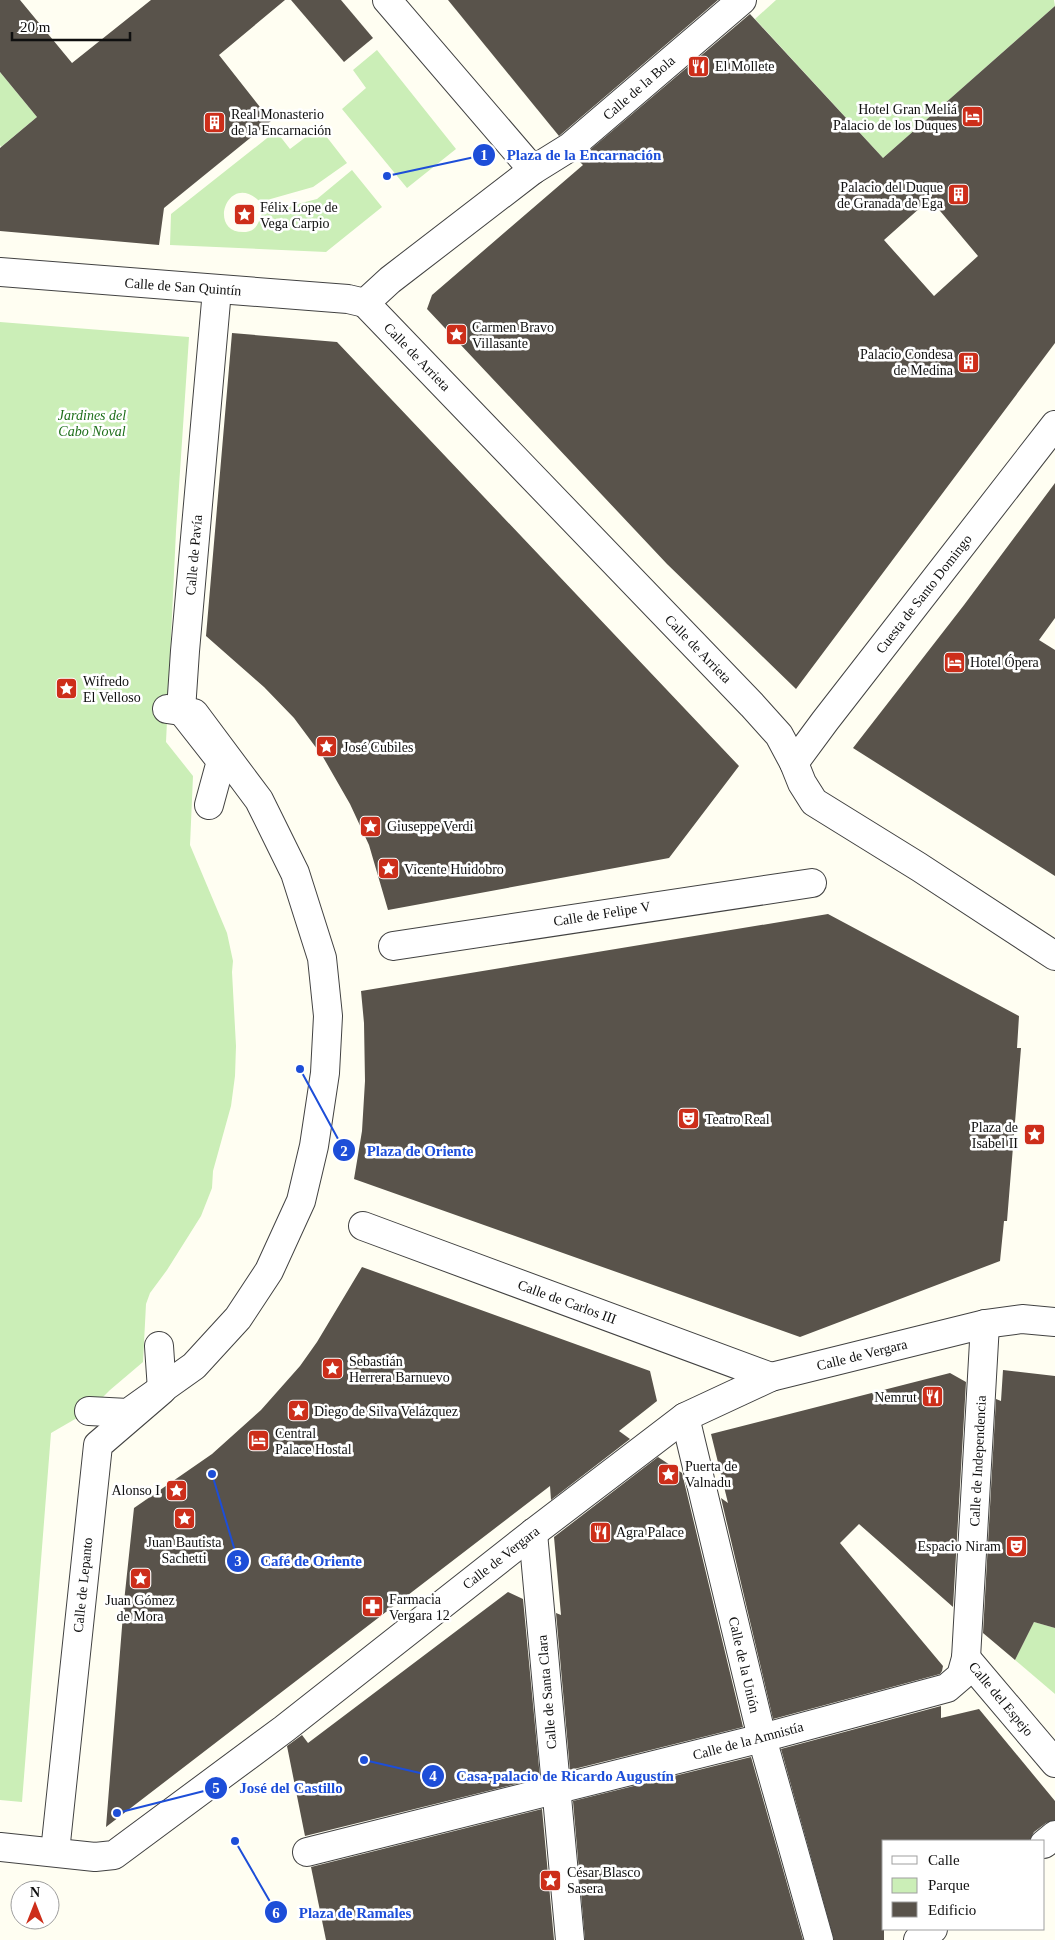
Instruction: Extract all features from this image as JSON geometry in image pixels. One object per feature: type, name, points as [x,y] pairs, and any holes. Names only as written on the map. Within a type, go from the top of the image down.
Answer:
[{"type":"street","name":"Calle de la Bola","points":[[366,303],[390,280],[533,170],[570,147],[742,0]]},
{"type":"street","points":[[394,9],[533,170]]},
{"type":"street","name":"Calle de San Quintín","points":[[0,272],[348,299],[366,303]]},
{"type":"street","name":"Calle de Pavía","points":[[174,710],[185,651],[217,290]]},
{"type":"street","name":"Calle de Arrieta","points":[[366,303],[779,735],[802,783],[814,802],[919,867],[1055,956]]},
{"type":"street","name":"Cuesta de Santo Domingo","points":[[794,763],[1055,425]]},
{"type":"street","points":[[174,710],[221,761],[209,805]]},
{"type":"street","points":[[89,1411],[128,1413],[194,1366],[238,1318],[269,1271],[301,1201],[314,1146],[325,1073],[328,1016],[322,958],[295,873],[258,800],[194,713],[174,710]]},
{"type":"street","name":"Calle de Felipe V","points":[[393,946],[812,883]]},
{"type":"street","name":"Calle de Carlos III","points":[[364,1226],[771,1377]]},
{"type":"street","points":[[985,1324],[1022,1319],[1055,1322]]},
{"type":"street","name":"Calle de Vergara","points":[[0,1847],[95,1857],[114,1855],[284,1729],[533,1533],[685,1417],[771,1377],[985,1324]]},
{"type":"street","name":"Calle de Independencia","points":[[966,1658],[985,1324]]},
{"type":"street","points":[[158,1346],[162,1390]]},
{"type":"street","name":"Calle de Lepanto","points":[[55,1852],[98,1445],[162,1390]]},
{"type":"street","name":"Calle de la Unión","points":[[685,1417],[762,1738],[818,1940]]},
{"type":"street","name":"Calle de Santa Clara","points":[[533,1533],[570,1940]]},
{"type":"street","name":"Calle de la Amnistía","points":[[307,1852],[762,1738],[946,1688],[962,1676],[966,1658]]},
{"type":"street","name":"Calle del Espejo","points":[[966,1658],[1055,1763]]},
{"type":"street","points":[[1045,1843],[1055,1835]]},
{"type":"street","points":[[918,1940],[932,1930]]},
{"type":"green space","points":[[776,0],[1054,0],[1055,6],[883,158],[755,19]]},
{"type":"green space","points":[[377,50],[456,149],[407,188],[342,109],[366,88],[353,70]]},
{"type":"green space","points":[[0,72],[37,117],[1,147],[0,145]]},
{"type":"green space","points":[[319,127],[347,163],[313,187],[260,202],[249,194],[239,193],[231,198],[226,206],[224,215],[226,224],[234,230],[246,232],[253,230],[262,213],[317,199],[352,170],[382,207],[326,252],[170,245],[171,214],[276,131],[290,149]]},
{"type":"green space","name":"Jardines del Cabo Noval","points":[[0,322],[189,337],[176,531],[166,742],[193,776],[190,845],[227,933],[233,961],[236,1046],[231,1106],[213,1171],[212,1188],[201,1216],[150,1293],[146,1304],[143,1362],[89,1411],[51,1433],[22,1802],[0,1800]]},
{"type":"green space","points":[[1034,1622],[1055,1628],[1055,1694],[1015,1660]]},
{"type":"building","name":"Real Monasterio de la Encarnación","points":[[0,0],[20,0],[72,63],[151,0],[285,0],[219,55],[271,121],[164,208],[159,245],[0,231],[0,148],[37,117],[0,72]]},
{"type":"building","points":[[291,0],[341,0],[373,38],[344,62]]},
{"type":"building","points":[[448,0],[718,0],[559,136]]},
{"type":"building","points":[[1055,6],[1055,343],[796,689],[667,564],[427,309],[432,295],[583,165],[578,160],[750,14],[883,158]],"holes":[[[930,199],[978,256],[934,296],[884,240]]]},
{"type":"building","points":[[232,333],[337,342],[739,766],[669,858],[388,910],[369,845],[350,804],[323,757],[294,718],[264,687],[206,636]]},
{"type":"building","points":[[1055,483],[1055,618],[1039,640],[1055,650],[1055,876],[853,748],[964,605]]},
{"type":"building","name":"Teatro Real","points":[[828,914],[1019,1016],[1017,1048],[1021,1048],[1007,1221],[1004,1221],[1000,1261],[800,1337],[354,1179],[362,1131],[365,1081],[364,1023],[361,991]]},
{"type":"building","points":[[362,1267],[650,1371],[657,1401],[619,1431],[630,1439],[551,1500],[550,1486],[106,1827],[124,1602],[134,1508],[212,1454],[261,1410],[300,1366],[317,1342]]},
{"type":"building","points":[[1003,1370],[1055,1376],[1055,1628],[1034,1622],[1015,1660],[983,1633],[996,1399],[1001,1401]]},
{"type":"building","points":[[950,1373],[966,1382],[953,1607],[859,1524],[840,1543],[943,1666],[942,1671],[940,1674],[773,1719],[721,1498],[728,1503],[711,1434]]},
{"type":"building","points":[[658,1457],[682,1473],[743,1727],[570,1770],[556,1613],[561,1615],[554,1537]]},
{"type":"building","points":[[508,1592],[523,1599],[540,1778],[305,1836],[287,1746],[302,1735],[308,1743]]},
{"type":"building","points":[[941,1706],[941,1718],[979,1709],[1055,1801],[1055,1820],[1046,1823],[1034,1832],[1030,1840],[882,1840],[882,1930],[884,1930],[884,1940],[834,1940],[781,1749]]},
{"type":"building","points":[[751,1757],[803,1940],[585,1940],[573,1801]]},
{"type":"building","points":[[542,1809],[554,1940],[326,1940],[311,1867]]},
{"type":"place","name":"El Mollete","points":[[699,66]]},
{"type":"place","name":"Hotel Gran Meliá Palacio de los Duques","points":[[973,117]]},
{"type":"place","name":"Real Monasterio de la Encarnación","points":[[215,122]]},
{"type":"place","name":"Plaza de la Encarnación","points":[[387,176]]},
{"type":"place","name":"Palacio del Duque de Granada de Ega","points":[[959,195]]},
{"type":"place","name":"Félix Lope de Vega Carpio","points":[[244,215]]},
{"type":"place","name":"Carmen Bravo Villasante","points":[[456,335]]},
{"type":"place","name":"Palacio Condesa de Medina","points":[[969,362]]},
{"type":"place","name":"Hotel Ópera","points":[[954,662]]},
{"type":"place","name":"Wifredo El Velloso","points":[[67,689]]},
{"type":"place","name":"José Cubiles","points":[[327,747]]},
{"type":"place","name":"Giuseppe Verdi","points":[[371,826]]},
{"type":"place","name":"Vicente Huidobro","points":[[388,869]]},
{"type":"place","name":"Plaza de Oriente","points":[[300,1069]]},
{"type":"place","name":"Teatro Real","points":[[689,1119]]},
{"type":"place","name":"Plaza de Isabel II","points":[[1034,1135]]},
{"type":"place","name":"Sebastián Herrera Barnuevo","points":[[333,1369]]},
{"type":"place","name":"Nemrut","points":[[933,1397]]},
{"type":"place","name":"Diego de Silva Velázquez","points":[[298,1411]]},
{"type":"place","name":"Central Palace Hostal","points":[[259,1441]]},
{"type":"place","name":"Café de Oriente","points":[[212,1474]]},
{"type":"place","name":"Puerta de Valnadu","points":[[669,1474]]},
{"type":"place","name":"Alonso I","points":[[176,1490]]},
{"type":"place","name":"Juan Bautista Sachetti","points":[[184,1519]]},
{"type":"place","name":"Agra Palace","points":[[600,1532]]},
{"type":"place","name":"Espacio Niram","points":[[1017,1546]]},
{"type":"place","name":"Juan Gómez de Mora","points":[[140,1578]]},
{"type":"place","name":"Farmacia Vergara 12","points":[[373,1607]]},
{"type":"place","name":"Casa-palacio de Ricardo Augustín","points":[[364,1760]]},
{"type":"place","name":"José del Castillo","points":[[117,1813]]},
{"type":"place","name":"Plaza de Ramales","points":[[235,1841]]},
{"type":"place","name":"César Blasco Sasera","points":[[551,1880]]}]
